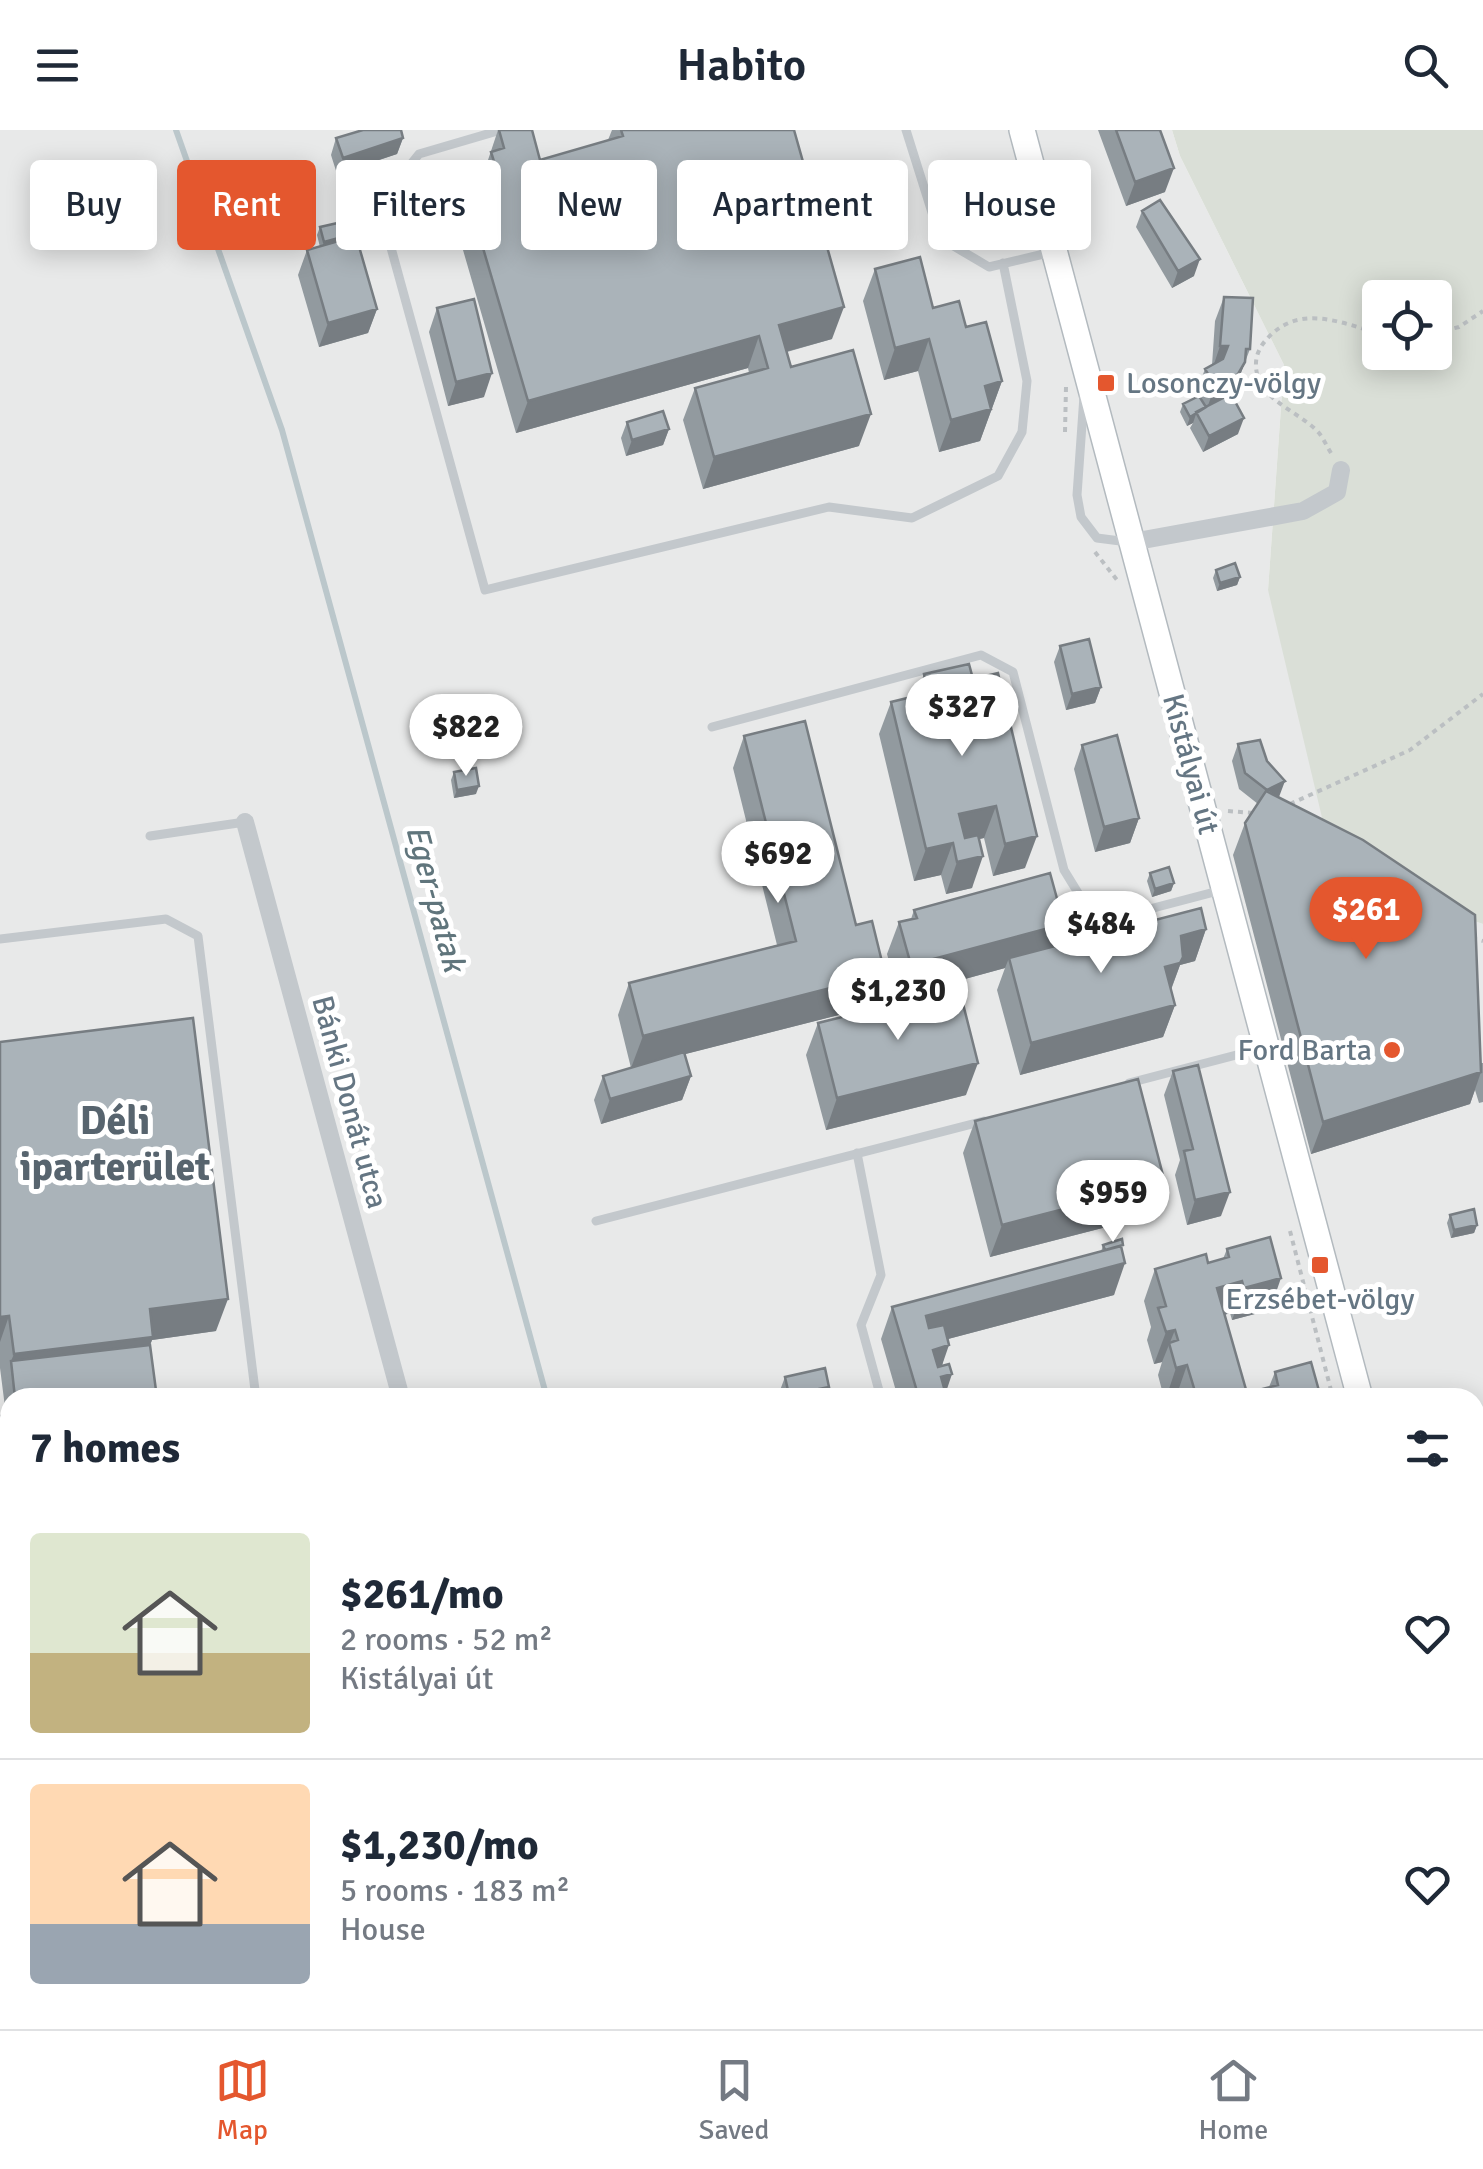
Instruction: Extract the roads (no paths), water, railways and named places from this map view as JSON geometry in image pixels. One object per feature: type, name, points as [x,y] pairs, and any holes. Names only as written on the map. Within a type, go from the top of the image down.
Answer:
[{"type":"main road","name":"Kistályai út","points":[[1022,130],[1357,1388]]},
{"type":"street","points":[[1132,542],[1303,511],[1337,492],[1341,470]]},
{"type":"street","name":"Bánki Donát utca","points":[[246,822],[398,1388]]},
{"type":"lane","points":[[500,130],[419,154],[379,204],[485,590],[829,507],[912,518],[998,476],[1022,432],[1027,381],[1003,263]]},
{"type":"lane","points":[[906,130],[940,238],[990,267],[1054,251]]},
{"type":"lane","points":[[1086,374],[1078,452],[1077,496],[1081,517],[1097,538],[1132,542]]},
{"type":"lane","points":[[712,727],[981,655],[1013,672],[1064,870],[1084,901],[1122,916],[1224,889]]},
{"type":"lane","points":[[150,836],[246,822]]},
{"type":"lane","points":[[0,939],[166,919],[198,936],[255,1388]]},
{"type":"lane","points":[[1115,1087],[1244,1054],[1266,1043]]},
{"type":"lane","points":[[596,1221],[1004,1115]]},
{"type":"lane","points":[[857,1153],[881,1276],[862,1325],[878,1388]]},
{"type":"waterway","name":"Eger-patak","points":[[176,130],[282,430],[544,1388]]},
{"type":"place","name":"Losonczy-völgy","points":[[1106,383]]},
{"type":"place","name":"Ford Barta","points":[[1392,1050]]},
{"type":"place","name":"Erzsébet-völgy","points":[[1320,1265]]},
{"type":"district","name":"Déli iparterület","points":[[115,1143]]}]
